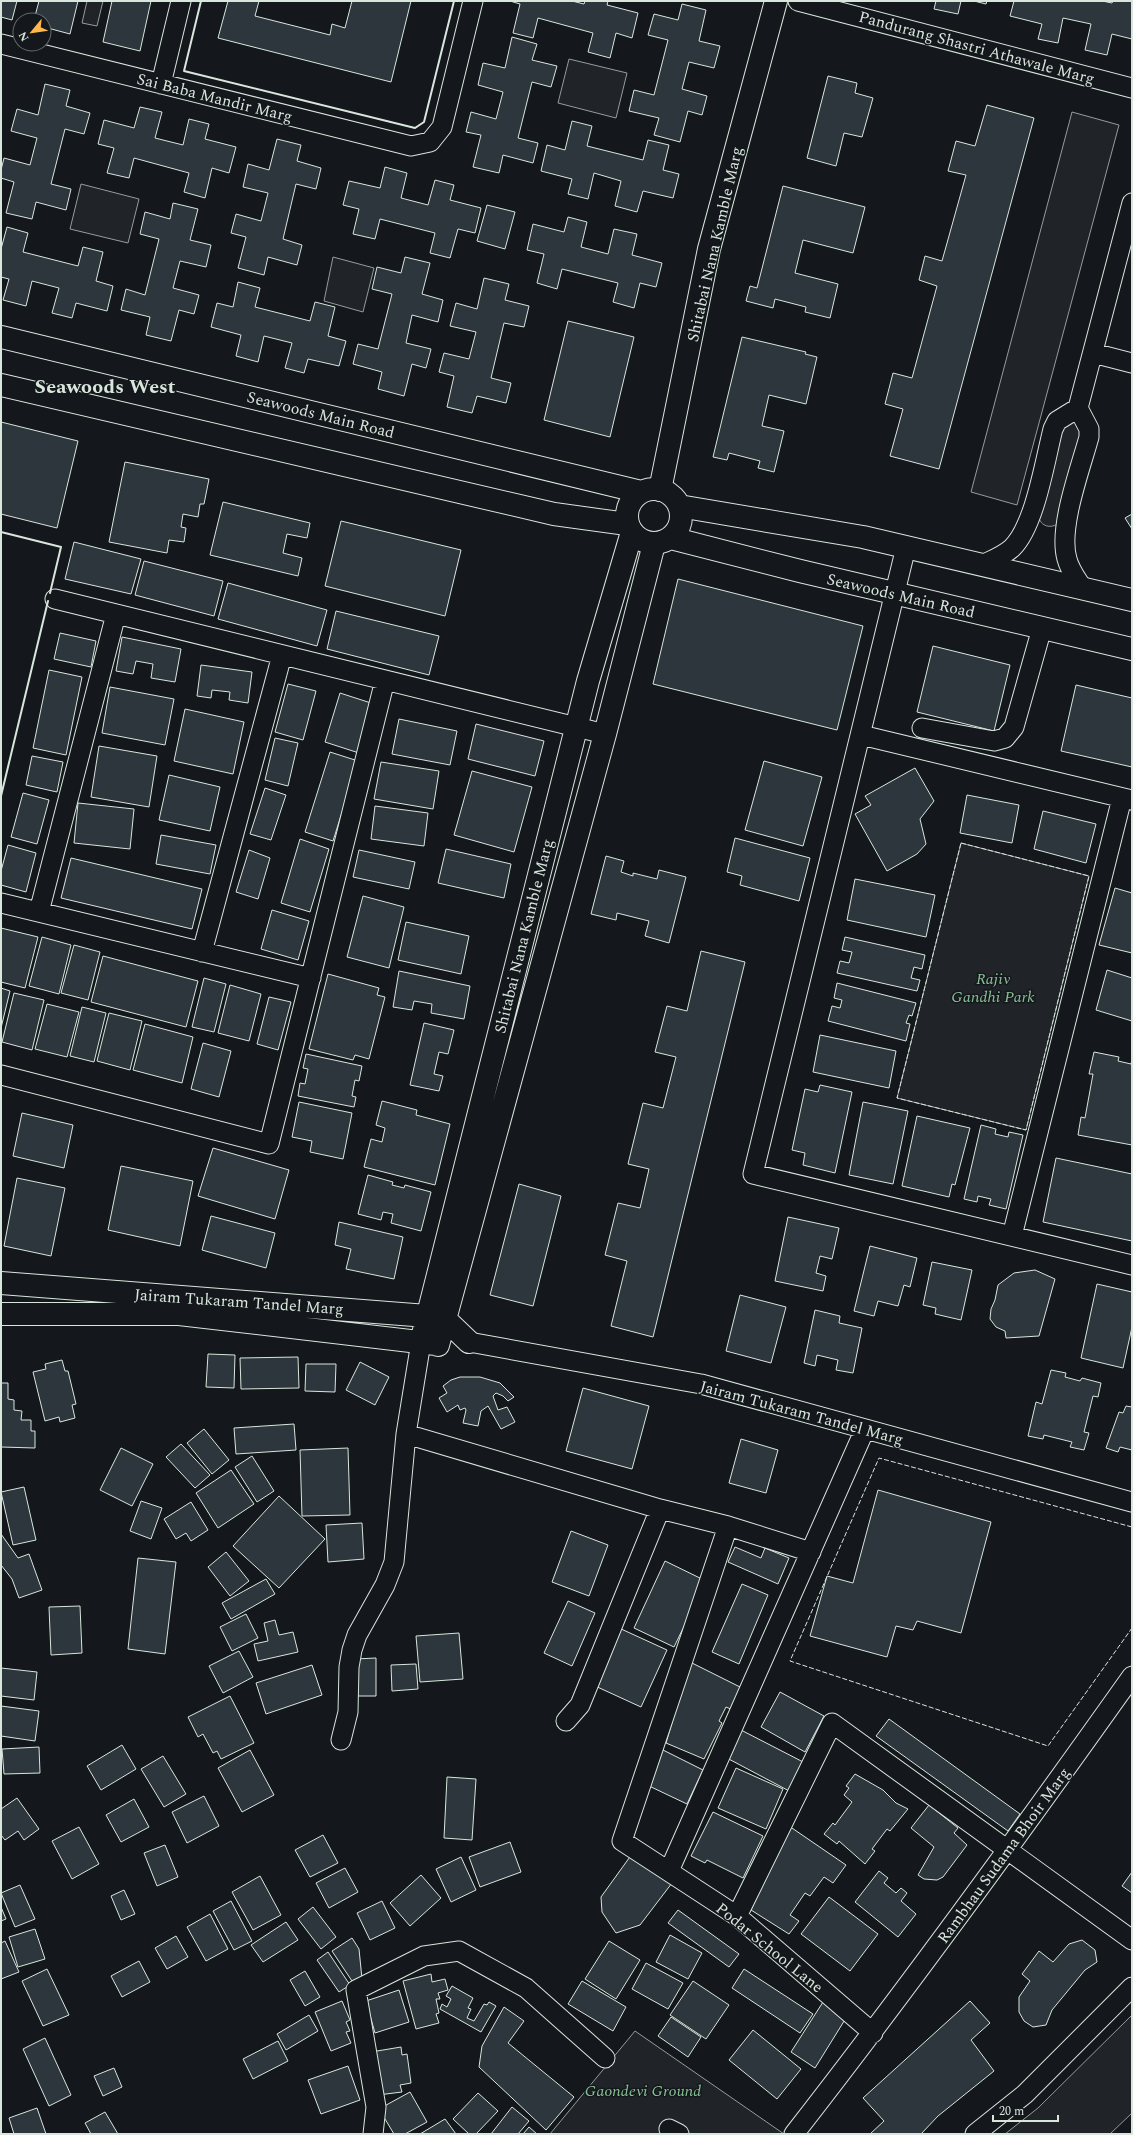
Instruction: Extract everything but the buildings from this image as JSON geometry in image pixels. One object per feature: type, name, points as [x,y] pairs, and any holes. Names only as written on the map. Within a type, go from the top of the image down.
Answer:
[{"type":"street","points":[[161,84],[181,1]]},
{"type":"street","name":"Sai Baba Mandir Marg","points":[[1,44],[411,146],[430,142],[442,127],[473,1]]},
{"type":"street","name":"Shitabai Nana Kamble Marg","points":[[651,491],[709,249],[776,1]]},
{"type":"street","name":"Pandurang Shastri Athawale Marg","points":[[798,1],[1132,88]]},
{"type":"street","points":[[1083,588],[1072,573],[1067,560],[1064,541],[1067,522],[1089,437],[1089,429],[1078,408],[1132,203]]},
{"type":"street","name":"Seawoods Main Road","points":[[1,337],[651,491]]},
{"type":"street","points":[[1093,353],[1132,363]]},
{"type":"street","points":[[1,385],[554,514],[630,528]]},
{"type":"street","points":[[982,565],[1002,555],[1013,547],[1024,532],[1055,425],[1062,416],[1078,408]]},
{"type":"street","points":[[651,491],[675,499],[679,506],[681,515],[680,523],[662,541],[638,538],[630,528],[629,505],[634,497],[651,491]]},
{"type":"street","points":[[679,506],[863,537],[1132,600]]},
{"type":"street","name":"Shitabai Nana Kamble Marg","points":[[430,1343],[576,727],[630,528]]},
{"type":"street","name":"Shitabai Nana Kamble Marg","points":[[436,1317],[662,541]]},
{"type":"street","name":"Seawoods Main Road","points":[[662,541],[1132,649]]},
{"type":"street","points":[[906,548],[753,1174],[1132,1265]]},
{"type":"street","points":[[55,599],[605,734]]},
{"type":"street","points":[[39,912],[116,614]]},
{"type":"street","points":[[922,728],[994,741],[1005,738],[1014,727],[1042,628]]},
{"type":"street","points":[[202,952],[282,655]]},
{"type":"street","points":[[1,1075],[269,1144],[385,680]]},
{"type":"street","points":[[861,735],[1127,799],[1012,1236]]},
{"type":"street","points":[[1,903],[311,978]]},
{"type":"street","name":"Jairam Tukaram Tandel Marg","points":[[1,1283],[436,1317]]},
{"type":"street","name":"Jairam Tukaram Tandel Marg","points":[[1,1314],[178,1314],[430,1343],[469,1342],[701,1384],[1132,1502]]},
{"type":"street","points":[[436,1317],[469,1342]]},
{"type":"street","points":[[341,1740],[348,1712],[349,1667],[352,1650],[357,1635],[385,1585],[394,1562],[406,1434],[430,1343]]},
{"type":"street","points":[[669,1871],[865,1429]]},
{"type":"street","points":[[406,1434],[660,1509],[728,1526],[810,1552]]},
{"type":"street","points":[[566,1721],[580,1705],[660,1509]]},
{"type":"street","name":"Podar School Lane","points":[[728,1526],[622,1841],[737,1916],[872,2033]]},
{"type":"street","name":"Rambhau Sudama Bhoir Marg","points":[[794,2134],[872,2033],[1008,1850],[1132,1676]]},
{"type":"street","points":[[737,1916],[832,1723],[1132,1940]]},
{"type":"street","points":[[373,2134],[376,2107],[356,1990],[424,1956],[459,1951],[526,1988],[605,2058]]},
{"type":"street","points":[[975,2134],[1025,2094],[1132,1987]]},
{"type":"green space","points":[[87,1],[103,1],[97,26],[82,23]]},
{"type":"green space","points":[[569,59],[627,73],[616,118],[558,103]]},
{"type":"green space","points":[[1072,112],[1119,125],[1017,505],[971,492]]},
{"type":"green space","points":[[81,184],[139,199],[128,243],[70,229]]},
{"type":"green space","points":[[333,257],[374,268],[363,312],[324,301]]},
{"type":"green space","points":[[1075,419],[1083,428],[1059,523],[1053,526],[1047,526],[1041,523],[1038,516],[1061,426]]},
{"type":"green space","name":"Rajiv Gandhi Park","points":[[961,843],[1089,876],[1026,1130],[897,1098]]},
{"type":"green space","points":[[1132,2015],[1132,2113],[1110,2134],[1005,2134],[1038,2108]]},
{"type":"green space","name":"Gaondevi Ground","points":[[635,2031],[784,2134],[550,2134]]},
{"type":"fence","points":[[961,843],[1089,876],[1026,1130],[897,1098],[961,843]]},
{"type":"fence","points":[[1132,1527],[879,1458],[790,1661],[1048,1746],[1132,1628]]},
{"type":"wall","points":[[201,1],[184,71],[415,128],[424,122],[454,1]]},
{"type":"wall","points":[[1,532],[61,547],[50,593]]},
{"type":"wall","points":[[1,796],[48,601]]},
{"type":"district","name":"Seawoods West","points":[[105,386]]}]
